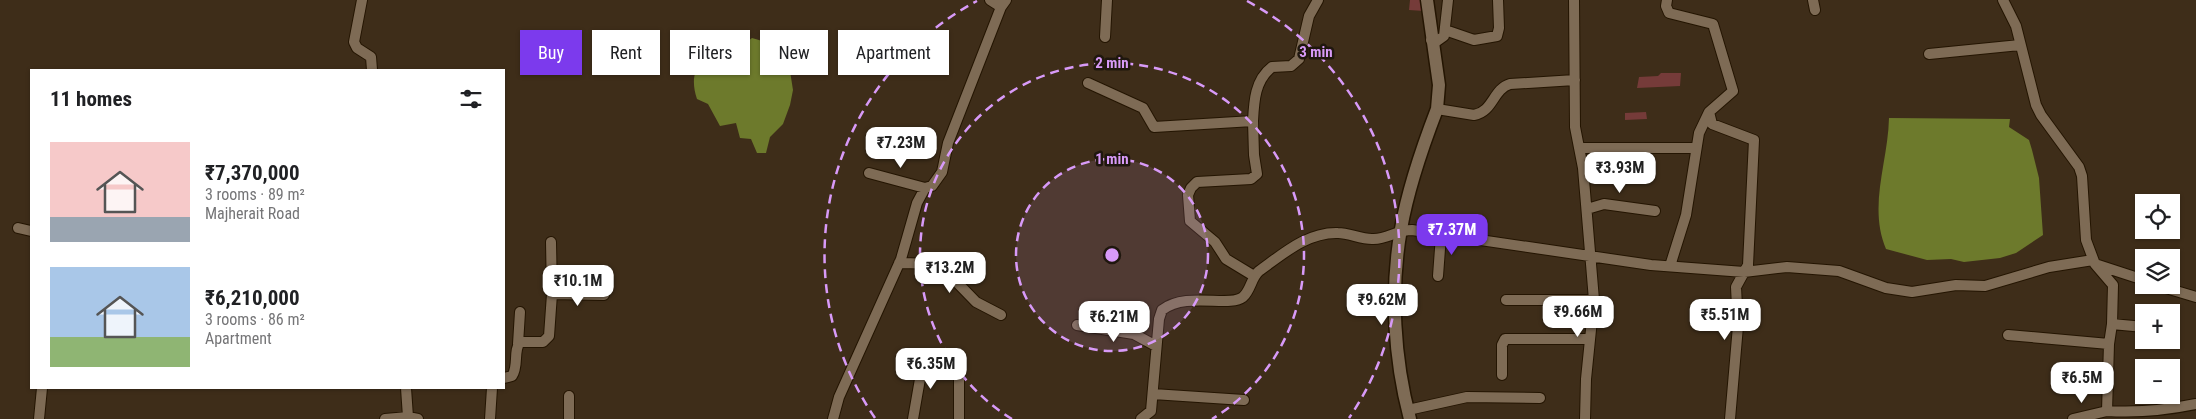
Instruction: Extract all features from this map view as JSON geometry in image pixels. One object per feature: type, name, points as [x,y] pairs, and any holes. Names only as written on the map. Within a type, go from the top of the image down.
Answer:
[{"type":"street","points":[[362,0],[354,42],[357,48],[370,55],[372,69]]},
{"type":"street","points":[[869,173],[925,188],[932,186],[942,172],[948,143],[1004,3],[990,0]]},
{"type":"street","points":[[1105,37],[1107,0]]},
{"type":"street","points":[[1254,276],[1226,258],[1215,242],[1190,221],[1188,195],[1197,182],[1251,179],[1257,174],[1254,155],[1254,121],[1257,90],[1260,81],[1272,67],[1291,66],[1299,59],[1309,16],[1318,0]]},
{"type":"street","points":[[1427,0],[1431,40],[1439,86],[1437,109],[1410,186],[1400,230],[1395,318],[1398,364],[1409,414],[1467,397],[1540,398]]},
{"type":"street","points":[[1431,40],[1437,41],[1444,36],[1448,0]]},
{"type":"street","points":[[1445,30],[1474,40],[1497,36],[1499,28],[1498,0]]},
{"type":"street","points":[[1574,0],[1575,126],[1580,148],[1587,209],[1594,300],[1585,419]]},
{"type":"street","points":[[1667,0],[1666,11],[1669,14],[1713,24],[1733,91],[1709,112],[1701,126],[1686,215],[1670,266]]},
{"type":"street","points":[[2003,0],[2016,26],[2036,105],[2041,115],[2079,167],[2082,176],[2085,237],[2094,262],[2113,286],[2107,411]]},
{"type":"street","points":[[1928,54],[2020,45]]},
{"type":"street","points":[[1437,109],[1474,115],[1480,114],[1486,110],[1502,86],[1575,80]]},
{"type":"street","points":[[1088,84],[1143,108],[1154,127],[1254,121]]},
{"type":"street","points":[[1709,112],[1712,124],[1754,140],[1748,265],[1736,287],[1738,335],[1730,419]]},
{"type":"street","points":[[1580,148],[1696,148]]},
{"type":"street","points":[[832,419],[839,397],[899,263],[917,203],[925,188]]},
{"type":"street","points":[[1587,209],[1604,204],[1655,211]]},
{"type":"street","points":[[18,228],[30,230]]},
{"type":"street","points":[[1141,419],[1151,411],[1158,319],[1162,310],[1169,304],[1189,300],[1238,300],[1248,291],[1254,276],[1307,238],[1323,234],[1337,232],[1379,239],[1388,237],[1400,230],[1418,230],[1441,235],[1670,266],[1744,272],[1787,267],[1839,271],[1886,288],[1922,292],[1956,286],[1984,286],[2049,267],[2094,262],[2135,277]]},
{"type":"street","points":[[1438,276],[1441,235]]},
{"type":"street","points":[[518,344],[523,341],[538,342],[548,339],[552,294],[551,242]]},
{"type":"street","points":[[899,263],[930,264],[944,269],[976,302],[1001,315]]},
{"type":"street","points":[[2180,292],[2196,297]]},
{"type":"street","points":[[552,294],[604,295]]},
{"type":"street","points":[[1506,300],[1594,300]]},
{"type":"street","points":[[505,378],[512,376],[515,372],[520,312]]},
{"type":"street","points":[[2112,324],[2135,326]]},
{"type":"street","points":[[1077,325],[1134,334],[1156,346]]},
{"type":"street","points":[[2008,335],[2109,344]]},
{"type":"street","points":[[1502,375],[1502,345],[1505,339],[1590,338]]},
{"type":"street","points":[[913,419],[924,356]]},
{"type":"street","points":[[959,379],[959,419]]},
{"type":"street","points":[[39,419],[42,389]]},
{"type":"street","points":[[385,419],[413,418],[406,389]]},
{"type":"street","points":[[490,419],[492,389]]},
{"type":"street","points":[[1153,394],[1244,400]]},
{"type":"street","points":[[569,396],[569,419]]},
{"type":"street","points":[[2073,419],[2107,411],[2128,412],[2196,404]]},
{"type":"shaded area","points":[[1410,0],[1422,0],[1424,11],[1409,10]]},
{"type":"shaded area","points":[[752,38],[760,40],[760,75],[791,75],[793,90],[783,124],[770,137],[766,153],[757,153],[751,139],[740,138],[736,123],[720,126],[708,104],[697,99],[695,89],[695,75],[750,75],[750,40]]},
{"type":"shaded area","points":[[1661,73],[1681,73],[1680,86],[1637,88],[1639,77],[1658,76]]},
{"type":"shaded area","points":[[1646,112],[1647,119],[1625,120],[1625,113]]},
{"type":"shaded area","points":[[1889,118],[2010,119],[2009,127],[2029,140],[2032,150],[2039,178],[2043,235],[2016,253],[2000,258],[1964,262],[1951,259],[1927,260],[1886,249],[1881,233],[1879,201]]}]
